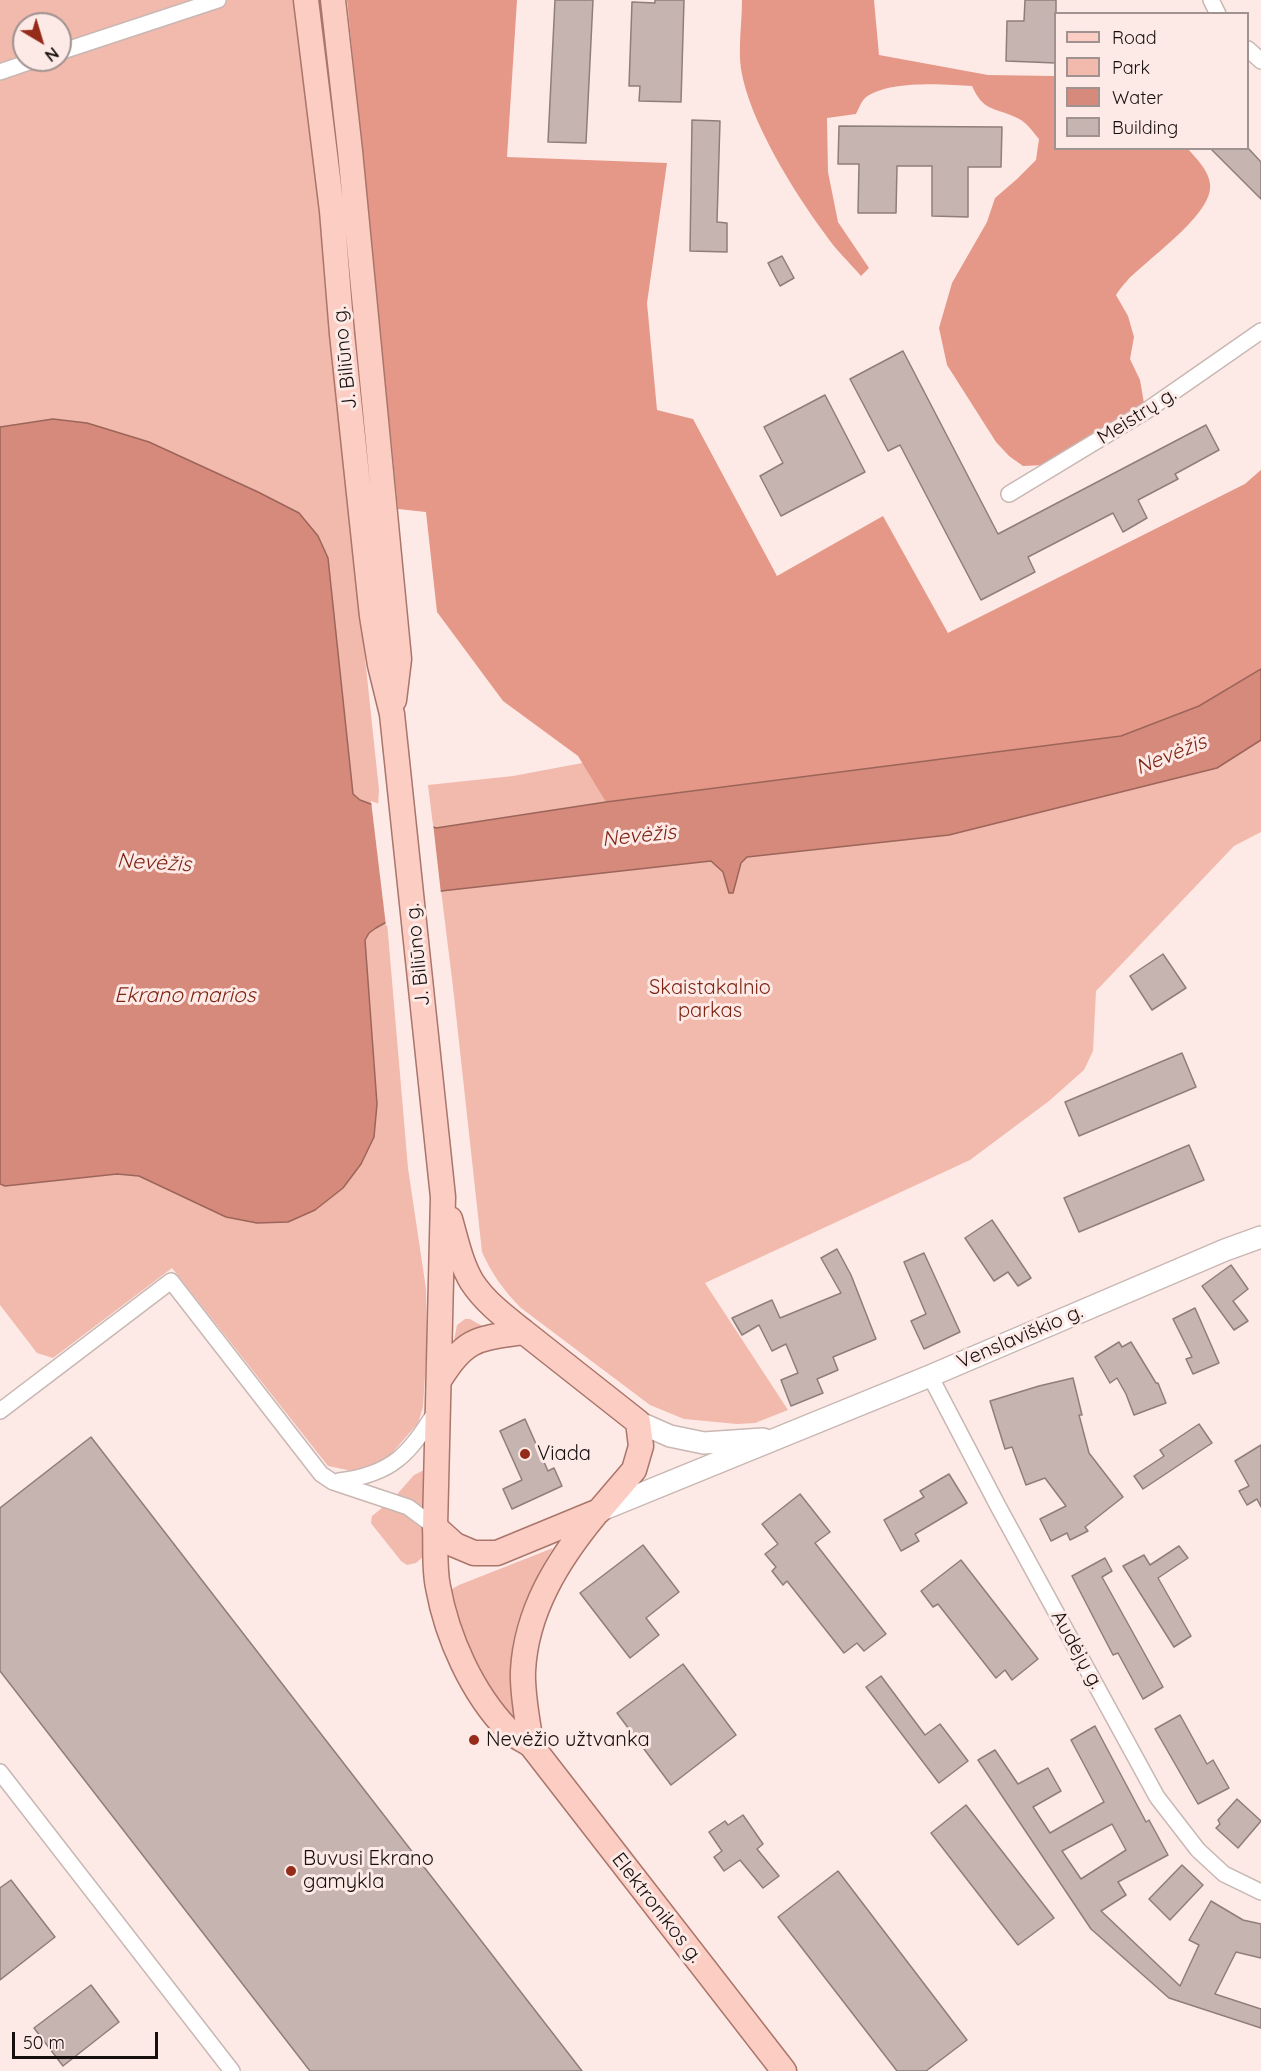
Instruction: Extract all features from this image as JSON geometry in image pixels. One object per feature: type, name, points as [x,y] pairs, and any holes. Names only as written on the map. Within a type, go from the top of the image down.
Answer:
[{"type":"main road","name":"J. Biliūno g.","points":[[306,0],[332,211],[342,334],[372,616],[380,665],[392,714],[443,1197],[440,1406]]},
{"type":"main road","name":"J. Biliūno g.","points":[[333,0],[350,151],[399,659],[392,714]]},
{"type":"main road","name":"J. Biliūno g.","points":[[443,1197],[460,1254],[472,1282],[498,1312],[638,1422]]},
{"type":"main road","name":"Venslaviškio g.","points":[[599,1511],[930,1376],[1261,1237]]},
{"type":"main road","points":[[440,1379],[464,1348],[480,1339],[524,1332]]},
{"type":"main road","name":"Elektronikos g.","points":[[440,1406],[435,1527],[437,1586],[448,1626],[466,1669],[482,1697],[509,1731],[531,1745],[784,2071]]},
{"type":"main road","points":[[531,1745],[523,1674],[525,1649],[533,1618],[550,1578],[574,1541],[634,1470],[641,1446],[638,1422]]},
{"type":"main road","name":"Venslaviškio g.","points":[[638,1422],[670,1436],[705,1443],[779,1438]]},
{"type":"main road","points":[[435,1527],[455,1545],[474,1553],[497,1553],[599,1511]]},
{"type":"street","points":[[72,48],[218,0]]},
{"type":"street","points":[[1249,50],[1261,61]]},
{"type":"street","name":"Meistrų g.","points":[[1009,494],[1146,411],[1261,332]]},
{"type":"street","points":[[0,1411],[171,1281],[321,1474],[333,1482],[408,1507],[435,1527]]},
{"type":"street","name":"Audėjų g.","points":[[930,1376],[999,1508],[1157,1797],[1198,1850],[1224,1874],[1261,1892]]},
{"type":"street","points":[[333,1482],[362,1478],[391,1464],[415,1444],[440,1406]]},
{"type":"street","points":[[0,1772],[232,2071]]},
{"type":"green space","points":[[0,0],[295,0],[311,122],[379,790],[378,806],[360,800],[353,794],[328,558],[299,513],[149,442],[87,423],[52,419],[0,427]]},
{"type":"green space","name":"Skaistakalnio parkas","points":[[1261,470],[1261,832],[1234,846],[1096,991],[1093,1051],[1084,1070],[1049,1101],[970,1160],[705,1283],[788,1410],[755,1423],[737,1424],[684,1419],[650,1405],[521,1308],[499,1282],[482,1252],[428,785],[513,776],[593,761],[948,633],[1245,484]]},
{"type":"green space","points":[[387,922],[408,1168],[426,1289],[427,1343],[423,1407],[418,1423],[387,1459],[373,1467],[352,1471],[328,1466],[172,1268],[53,1358],[37,1353],[0,1305],[0,1184],[5,1186],[117,1174],[139,1176],[226,1217],[257,1223],[288,1222],[377,1104],[365,940],[369,933]]},
{"type":"green space","points":[[465,1319],[470,1319],[491,1331],[452,1351],[457,1325]]},
{"type":"green space","points":[[424,1470],[427,1475],[425,1555],[416,1563],[407,1565],[401,1561],[371,1523],[372,1516],[392,1500],[414,1475]]},
{"type":"green space","points":[[553,1548],[531,1588],[515,1631],[511,1669],[516,1727],[477,1663],[462,1628],[451,1593],[452,1589],[459,1585]]},
{"type":"shaded area","points":[[347,0],[517,0],[507,157],[667,163],[647,303],[657,410],[693,419],[777,576],[883,516],[948,633],[1245,484],[1261,470],[1261,669],[1199,706],[1121,736],[606,802],[578,756],[503,701],[437,612],[426,512],[398,509]]},
{"type":"shaded area","points":[[742,0],[874,0],[879,55],[988,75],[1054,76],[1054,150],[1189,150],[1202,165],[1209,179],[1208,196],[1202,209],[1124,284],[1116,295],[1128,316],[1134,337],[1130,359],[1140,380],[1144,403],[1044,465],[1023,466],[1009,456],[996,442],[947,365],[939,328],[952,283],[987,222],[995,198],[1036,160],[1039,139],[1022,121],[989,107],[980,100],[972,86],[947,84],[916,84],[887,88],[865,98],[856,114],[827,118],[828,172],[838,222],[869,268],[861,276],[829,240],[774,155],[746,89],[741,69]]},
{"type":"water","name":"Ekrano marios","points":[[53,419],[87,423],[149,442],[299,513],[318,536],[328,558],[353,794],[360,800],[436,828],[606,802],[1121,736],[1199,706],[1261,669],[1261,740],[1217,768],[949,835],[747,857],[741,863],[733,893],[729,893],[723,872],[711,861],[441,891],[376,928],[365,940],[377,1104],[374,1137],[361,1164],[343,1188],[315,1210],[288,1222],[257,1223],[226,1217],[139,1176],[117,1174],[5,1186],[0,1184],[0,427]]},
{"type":"pier","points":[[371,801],[433,823],[441,894],[386,926]]},
{"type":"building","points":[[555,0],[593,0],[586,143],[548,142]]},
{"type":"building","points":[[655,0],[684,0],[681,102],[639,101],[640,86],[629,86],[632,2],[655,3]]},
{"type":"building","points":[[1025,0],[1056,0],[1054,63],[1006,61],[1007,21],[1024,21]]},
{"type":"building","points":[[692,120],[720,121],[717,222],[727,223],[727,252],[690,251]]},
{"type":"building","points":[[839,126],[1002,127],[1001,167],[968,167],[968,217],[932,216],[932,166],[897,166],[896,213],[858,213],[859,164],[838,164]]},
{"type":"building","points":[[1249,149],[1261,162],[1261,199],[1212,150]]},
{"type":"building","points":[[782,256],[794,278],[780,286],[768,263]]},
{"type":"building","points":[[903,351],[998,534],[1206,425],[1219,450],[1175,474],[1178,479],[1138,500],[1147,518],[1123,532],[1113,513],[1028,557],[1035,572],[981,600],[900,445],[888,451],[850,379]]},
{"type":"building","points":[[825,395],[865,472],[781,516],[760,476],[783,463],[764,427]]},
{"type":"building","points":[[1163,954],[1186,988],[1152,1010],[1130,976]]},
{"type":"building","points":[[1182,1053],[1196,1087],[1079,1136],[1065,1102]]},
{"type":"building","points":[[1189,1145],[1204,1180],[1079,1232],[1064,1198]]},
{"type":"building","points":[[992,1220],[1031,1278],[1018,1286],[1008,1272],[994,1281],[965,1238]]},
{"type":"building","points":[[837,1249],[851,1275],[876,1339],[833,1357],[838,1370],[817,1379],[823,1393],[791,1406],[781,1380],[798,1373],[786,1344],[772,1351],[759,1325],[742,1335],[732,1318],[772,1300],[780,1318],[841,1293],[821,1258]]},
{"type":"building","points":[[924,1253],[960,1332],[924,1349],[911,1321],[926,1314],[904,1262]]},
{"type":"building","points":[[1231,1265],[1248,1289],[1233,1301],[1248,1321],[1234,1330],[1202,1286]]},
{"type":"building","points":[[1195,1308],[1219,1363],[1193,1374],[1186,1359],[1192,1357],[1173,1319]]},
{"type":"building","points":[[1119,1342],[1122,1347],[1131,1342],[1158,1383],[1166,1403],[1134,1415],[1117,1378],[1110,1383],[1095,1357]]},
{"type":"building","points":[[1073,1378],[1082,1415],[1079,1415],[1089,1453],[1123,1497],[1085,1527],[1088,1531],[1070,1540],[1067,1533],[1051,1541],[1040,1519],[1066,1506],[1045,1478],[1026,1485],[1012,1447],[1005,1449],[990,1401]]},
{"type":"building","name":"Viada","points":[[525,1419],[548,1471],[554,1468],[562,1486],[512,1509],[503,1489],[522,1480],[500,1431]]},
{"type":"building","points":[[1199,1424],[1212,1443],[1143,1489],[1134,1476],[1164,1456],[1160,1450]]},
{"type":"building","name":"Buvusi Ekrano gamykla","points":[[91,1437],[582,2071],[310,2071],[0,1671],[0,1508]]},
{"type":"building","points":[[1261,1445],[1261,1507],[1257,1499],[1247,1505],[1239,1491],[1249,1486],[1235,1461]]},
{"type":"building","points":[[949,1474],[967,1503],[915,1534],[919,1541],[901,1551],[884,1520],[924,1497],[920,1491]]},
{"type":"building","points":[[800,1494],[830,1532],[815,1543],[886,1634],[864,1651],[857,1643],[844,1653],[787,1581],[783,1585],[772,1571],[776,1567],[765,1554],[778,1544],[762,1524]]},
{"type":"building","points":[[643,1545],[679,1592],[646,1618],[659,1635],[630,1658],[580,1593]]},
{"type":"building","points":[[1179,1546],[1188,1558],[1158,1578],[1191,1636],[1174,1647],[1123,1566],[1144,1555],[1150,1565]]},
{"type":"building","points":[[1105,1558],[1112,1571],[1102,1577],[1163,1687],[1143,1699],[1118,1653],[1113,1655],[1072,1576]]},
{"type":"building","points":[[961,1560],[1038,1659],[1012,1680],[1005,1670],[996,1678],[938,1604],[933,1607],[921,1591]]},
{"type":"building","points":[[683,1664],[736,1735],[671,1785],[617,1713]]},
{"type":"building","points":[[881,1676],[925,1735],[940,1724],[968,1761],[939,1783],[866,1687]]},
{"type":"building","points":[[1180,1715],[1207,1764],[1213,1760],[1229,1788],[1198,1804],[1155,1729]]},
{"type":"building","points":[[1095,1726],[1146,1822],[1149,1820],[1168,1855],[1118,1882],[1126,1895],[1101,1911],[1180,1986],[1199,1945],[1189,1940],[1211,1901],[1243,1920],[1261,1924],[1261,1958],[1236,1952],[1215,1994],[1261,2009],[1261,2028],[1169,1998],[1091,1929],[978,1760],[995,1750],[1018,1784],[1048,1768],[1061,1791],[1033,1807],[1050,1833],[1104,1802],[1071,1740]],"holes":[[[1112,1824],[1126,1850],[1081,1879],[1062,1851]]]},
{"type":"building","points":[[1237,1799],[1261,1821],[1238,1848],[1216,1828],[1220,1824],[1218,1820]]},
{"type":"building","points":[[966,1805],[1054,1918],[1018,1945],[931,1833]]},
{"type":"building","points":[[743,1815],[763,1844],[757,1849],[779,1876],[763,1888],[740,1860],[724,1871],[714,1857],[722,1851],[709,1832],[725,1821],[728,1825]]},
{"type":"building","points":[[1182,1865],[1203,1885],[1170,1920],[1149,1899]]},
{"type":"building","points":[[838,1871],[967,2040],[926,2071],[897,2071],[778,1917]]},
{"type":"building","points":[[11,1880],[55,1937],[0,1980],[0,1888]]},
{"type":"building","points":[[91,1985],[119,2022],[63,2066],[34,2028]]},
{"type":"place","name":"Viada","points":[[525,1454]]},
{"type":"place","name":"Nevėžio užtvanka","points":[[474,1740]]},
{"type":"place","name":"Buvusi Ekrano gamykla","points":[[291,1871]]},
{"type":"water label","name":"Nevėžis","points":[[1171,755]]},
{"type":"water label","name":"Nevėžis","points":[[639,836]]},
{"type":"water label","name":"Nevėžis","points":[[154,863]]}]
